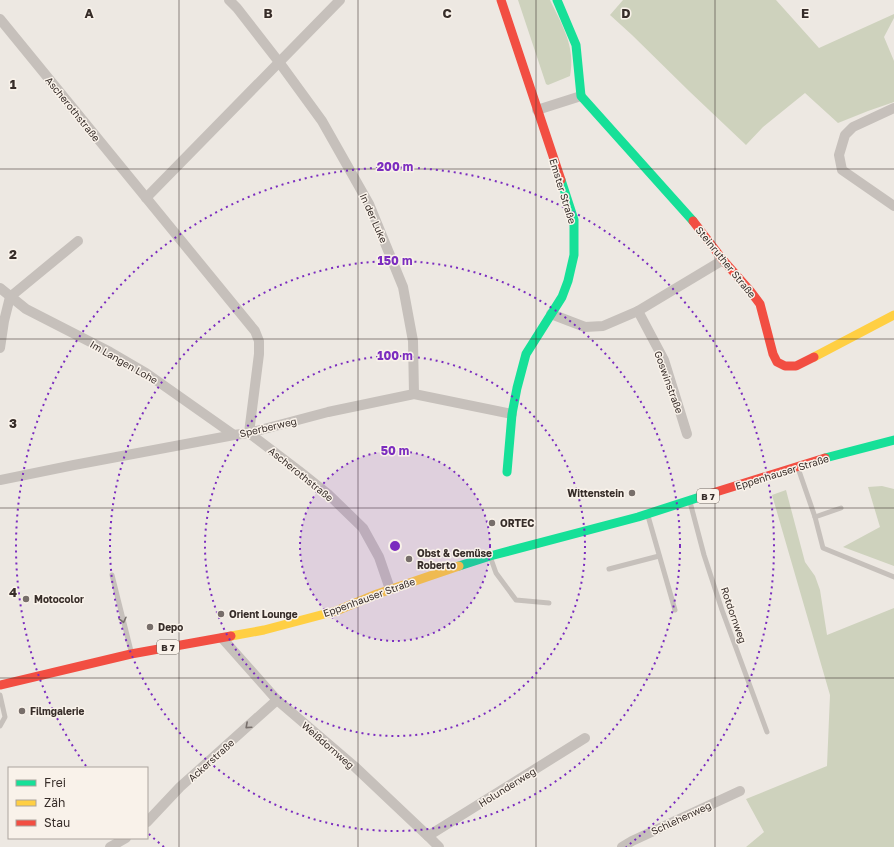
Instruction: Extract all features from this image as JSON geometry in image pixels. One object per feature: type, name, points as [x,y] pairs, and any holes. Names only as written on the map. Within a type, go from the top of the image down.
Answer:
[{"type":"street","name":"In der Luke","points":[[229,0],[280,62],[322,121],[369,204],[403,287],[413,341],[414,394]]},
{"type":"street","points":[[146,198],[340,0]]},
{"type":"street","name":"Emster Straße","points":[[500,0],[574,220],[574,255],[568,281],[562,297],[526,354],[512,414],[508,444],[507,472]]},
{"type":"street","points":[[537,110],[581,96],[576,45],[557,0]]},
{"type":"street","name":"Ascherothstraße","points":[[0,19],[255,331],[259,341],[249,434],[299,470],[329,495],[362,528],[379,558],[390,589]]},
{"type":"street","name":"Steinruther Straße","points":[[581,96],[690,216],[723,260],[760,304],[773,354],[777,362],[785,366],[796,366],[894,315]]},
{"type":"street","points":[[894,108],[853,127],[845,135],[839,155],[842,170],[894,206]]},
{"type":"street","points":[[0,348],[4,321],[10,297],[78,241]]},
{"type":"street","points":[[551,314],[585,327],[603,326],[638,311],[723,260]]},
{"type":"street","name":"Im Langen Lohe","points":[[0,288],[26,309],[110,352],[146,373],[234,435]]},
{"type":"street","name":"Goswinstraße","points":[[638,311],[664,360],[687,434]]},
{"type":"street","name":"Sperberweg","points":[[0,480],[234,435],[249,434],[328,412],[414,394],[512,414]]},
{"type":"street","name":"Eppenhauser Straße","points":[[0,685],[131,654],[264,630],[336,611],[390,589],[490,556],[690,502],[798,467],[894,440]]},
{"type":"street","name":"Weißdornweg","points":[[222,638],[277,700],[354,766],[439,847]]},
{"type":"street","name":"Ackerstraße","points":[[148,821],[180,787],[277,700]]},
{"type":"street","name":"Holunderweg","points":[[428,836],[585,738]]},
{"type":"street","name":"Schlehenweg","points":[[622,847],[740,791]]},
{"type":"street","points":[[110,847],[124,839]]},
{"type":"lane","points":[[798,467],[815,517],[823,548],[894,577]]},
{"type":"lane","name":"Rotdornweg","points":[[690,502],[704,555],[722,610],[767,732]]},
{"type":"lane","points":[[815,517],[841,508]]},
{"type":"lane","points":[[647,514],[675,610]]},
{"type":"lane","points":[[490,556],[496,573],[516,600],[549,603]]},
{"type":"lane","points":[[609,569],[659,556]]},
{"type":"lane","points":[[112,575],[116,585],[131,654]]},
{"type":"lane","points":[[0,695],[5,717],[0,726]]},
{"type":"green space","points":[[518,0],[550,0],[567,36],[571,55],[570,76],[548,85],[546,84]]},
{"type":"green space","points":[[623,0],[776,0],[819,48],[894,14],[894,18],[884,37],[894,61],[894,102],[838,123],[805,93],[763,127],[746,145],[610,15]]},
{"type":"green space","points":[[882,486],[894,489],[894,566],[843,547],[880,527],[868,487]]},
{"type":"green space","points":[[786,490],[805,562],[815,576],[820,590],[827,635],[894,608],[894,847],[746,847],[764,832],[746,799],[827,766],[830,695],[772,495]]},
{"type":"traffic: fast","points":[[557,0],[576,45],[581,96],[693,221]]},
{"type":"traffic: fast","points":[[507,472],[512,414],[526,354],[562,297],[568,281],[574,255],[574,220],[561,180]]},
{"type":"traffic: fast","points":[[825,458],[894,440]]},
{"type":"traffic: fast","points":[[459,566],[490,556],[638,517],[703,496]]},
{"type":"traffic: slow","points":[[814,357],[894,315]]},
{"type":"traffic: slow","points":[[231,636],[264,630],[336,611],[377,594],[459,566]]},
{"type":"traffic: jam","points":[[501,0],[561,180]]},
{"type":"traffic: jam","points":[[693,221],[760,304],[773,354],[777,362],[785,366],[796,366],[814,357]]},
{"type":"traffic: jam","points":[[703,496],[825,458]]},
{"type":"traffic: jam","points":[[0,685],[131,654],[231,636]]},
{"type":"place","name":"Wittenstein","points":[[632,493]]},
{"type":"place","name":"ORTEC","points":[[492,523]]},
{"type":"place","name":"Obst & Gemüse Roberto","points":[[409,559]]},
{"type":"place","name":"Motocolor","points":[[26,599]]},
{"type":"place","name":"Orient Lounge","points":[[221,614]]},
{"type":"place","name":"Depo","points":[[150,627]]},
{"type":"place","name":"Filmgalerie","points":[[22,711]]}]
